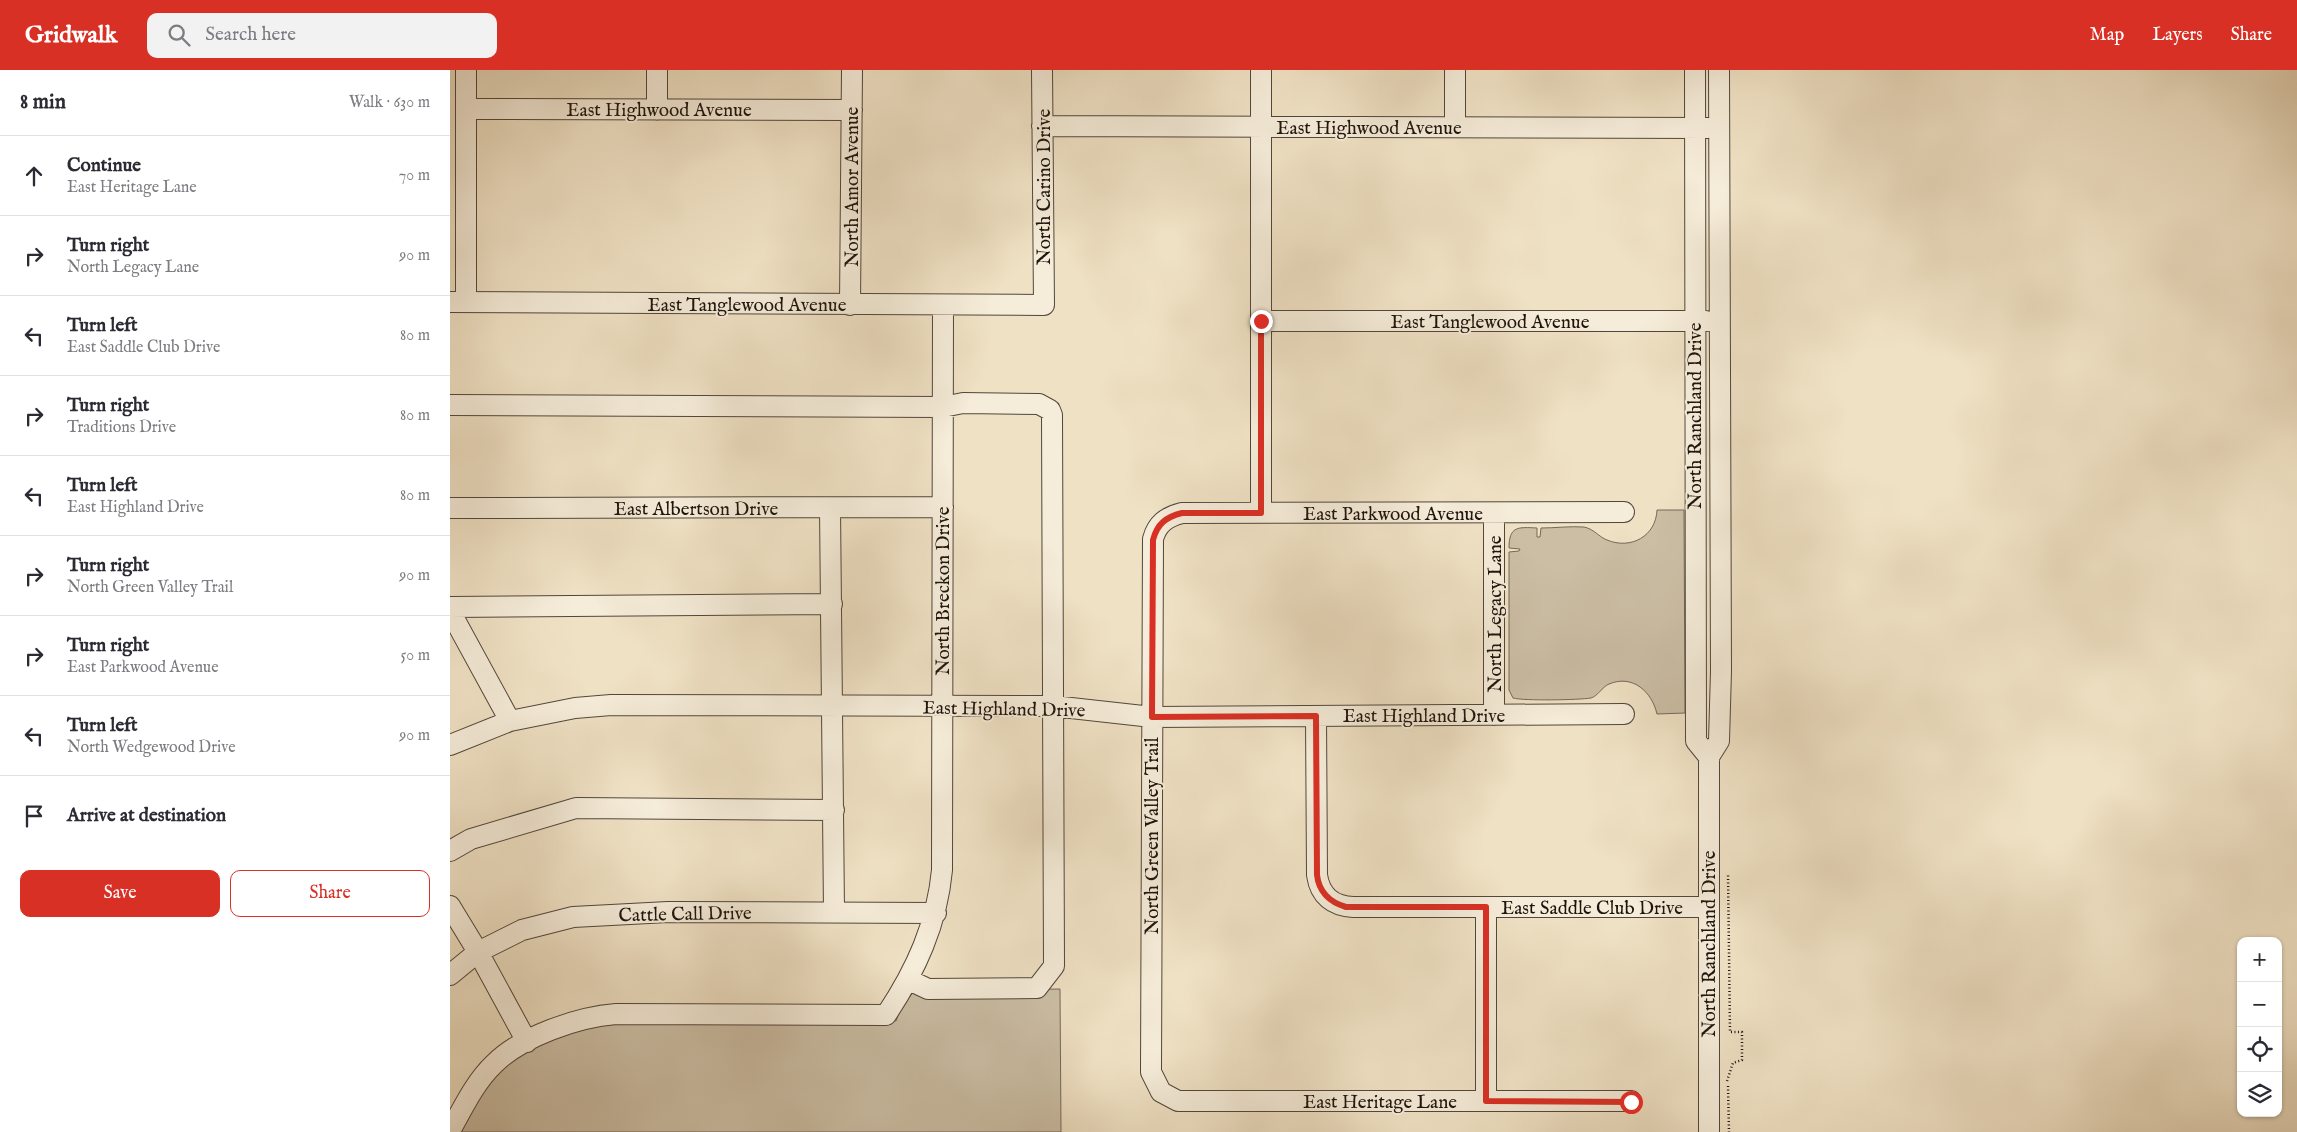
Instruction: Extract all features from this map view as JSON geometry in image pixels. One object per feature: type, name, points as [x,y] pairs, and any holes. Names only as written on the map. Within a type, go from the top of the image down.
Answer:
[{"type":"street","points":[[458,302],[466,70]]},
{"type":"street","points":[[657,70],[657,110]]},
{"type":"street","name":"North Amor Avenue","points":[[850,305],[852,70]]},
{"type":"street","name":"North Carino Drive","points":[[1042,70],[1044,305]]},
{"type":"street","points":[[1261,70],[1261,513]]},
{"type":"street","points":[[1455,70],[1455,126]]},
{"type":"street","name":"North Ranchland Drive","points":[[1695,70],[1696,741],[1709,757]]},
{"type":"street","name":"North Ranchland Drive","points":[[1709,1132],[1709,757],[1720,741],[1719,70]]},
{"type":"street","name":"East Highwood Avenue","points":[[466,109],[852,110]]},
{"type":"street","name":"East Highwood Avenue","points":[[1042,126],[1719,128]]},
{"type":"street","name":"East Tanglewood Avenue","points":[[458,302],[1044,305]]},
{"type":"street","name":"North Breckon Drive","points":[[526,1042],[579,1020],[616,1014],[886,1015],[909,980],[936,913],[942,870],[943,305]]},
{"type":"street","name":"East Tanglewood Avenue","points":[[1261,321],[1719,321]]},
{"type":"street","points":[[450,406],[943,407],[963,403],[1039,404],[1050,410],[1052,415],[1054,966],[1037,988],[928,989],[909,980]]},
{"type":"street","name":"East Albertson Drive","points":[[450,508],[943,507]]},
{"type":"street","points":[[830,508],[834,707],[834,912]]},
{"type":"street","name":"East Parkwood Avenue","points":[[1164,521],[1182,513],[1624,512]]},
{"type":"street","name":"North Legacy Lane","points":[[1494,513],[1494,715]]},
{"type":"street","name":"North Green Valley Trail","points":[[1160,1092],[1150,1072],[1153,540],[1156,528],[1164,521]]},
{"type":"street","points":[[510,721],[450,609],[832,604]]},
{"type":"street","name":"East Highland Drive","points":[[450,745],[510,721],[576,708],[611,705],[1053,706],[1152,717],[1624,714]]},
{"type":"street","name":"East Saddle Club Drive","points":[[1316,716],[1317,875],[1318,884],[1329,900],[1336,904],[1353,907],[1708,907]]},
{"type":"street","points":[[450,852],[471,839],[576,808],[834,810]]},
{"type":"street","points":[[450,906],[478,952],[526,1042],[494,1063],[475,1086],[450,1131]]},
{"type":"street","points":[[1486,907],[1486,1101]]},
{"type":"street","name":"Cattle Call Drive","points":[[450,975],[478,952],[522,930],[582,915],[668,912],[936,913]]},
{"type":"street","name":"East Heritage Lane","points":[[1160,1092],[1178,1102],[1631,1102]]},
{"type":"path","points":[[1728,873],[1730,1032],[1742,1032],[1742,1060],[1733,1063],[1728,1079],[1729,1132]]},
{"type":"shaded area","points":[[1657,510],[1684,510],[1685,713],[1657,714],[1646,692],[1633,683],[1626,681],[1609,684],[1591,698],[1528,700],[1513,698],[1509,690],[1509,552],[1519,551],[1520,549],[1509,548],[1509,541],[1513,532],[1520,528],[1537,528],[1537,537],[1540,537],[1541,528],[1584,527],[1616,543],[1633,542],[1647,534],[1656,519]]},
{"type":"shaded area","points":[[1060,989],[1061,1132],[457,1132],[482,1087],[518,1054],[595,1019],[896,1021],[900,1010],[914,991]]},
{"type":"route","points":[[1261,321],[1261,513],[1182,513],[1172,516],[1156,528],[1153,540],[1152,717],[1316,716],[1317,875],[1322,893],[1329,900],[1346,907],[1486,907],[1486,1101],[1631,1102]]}]
